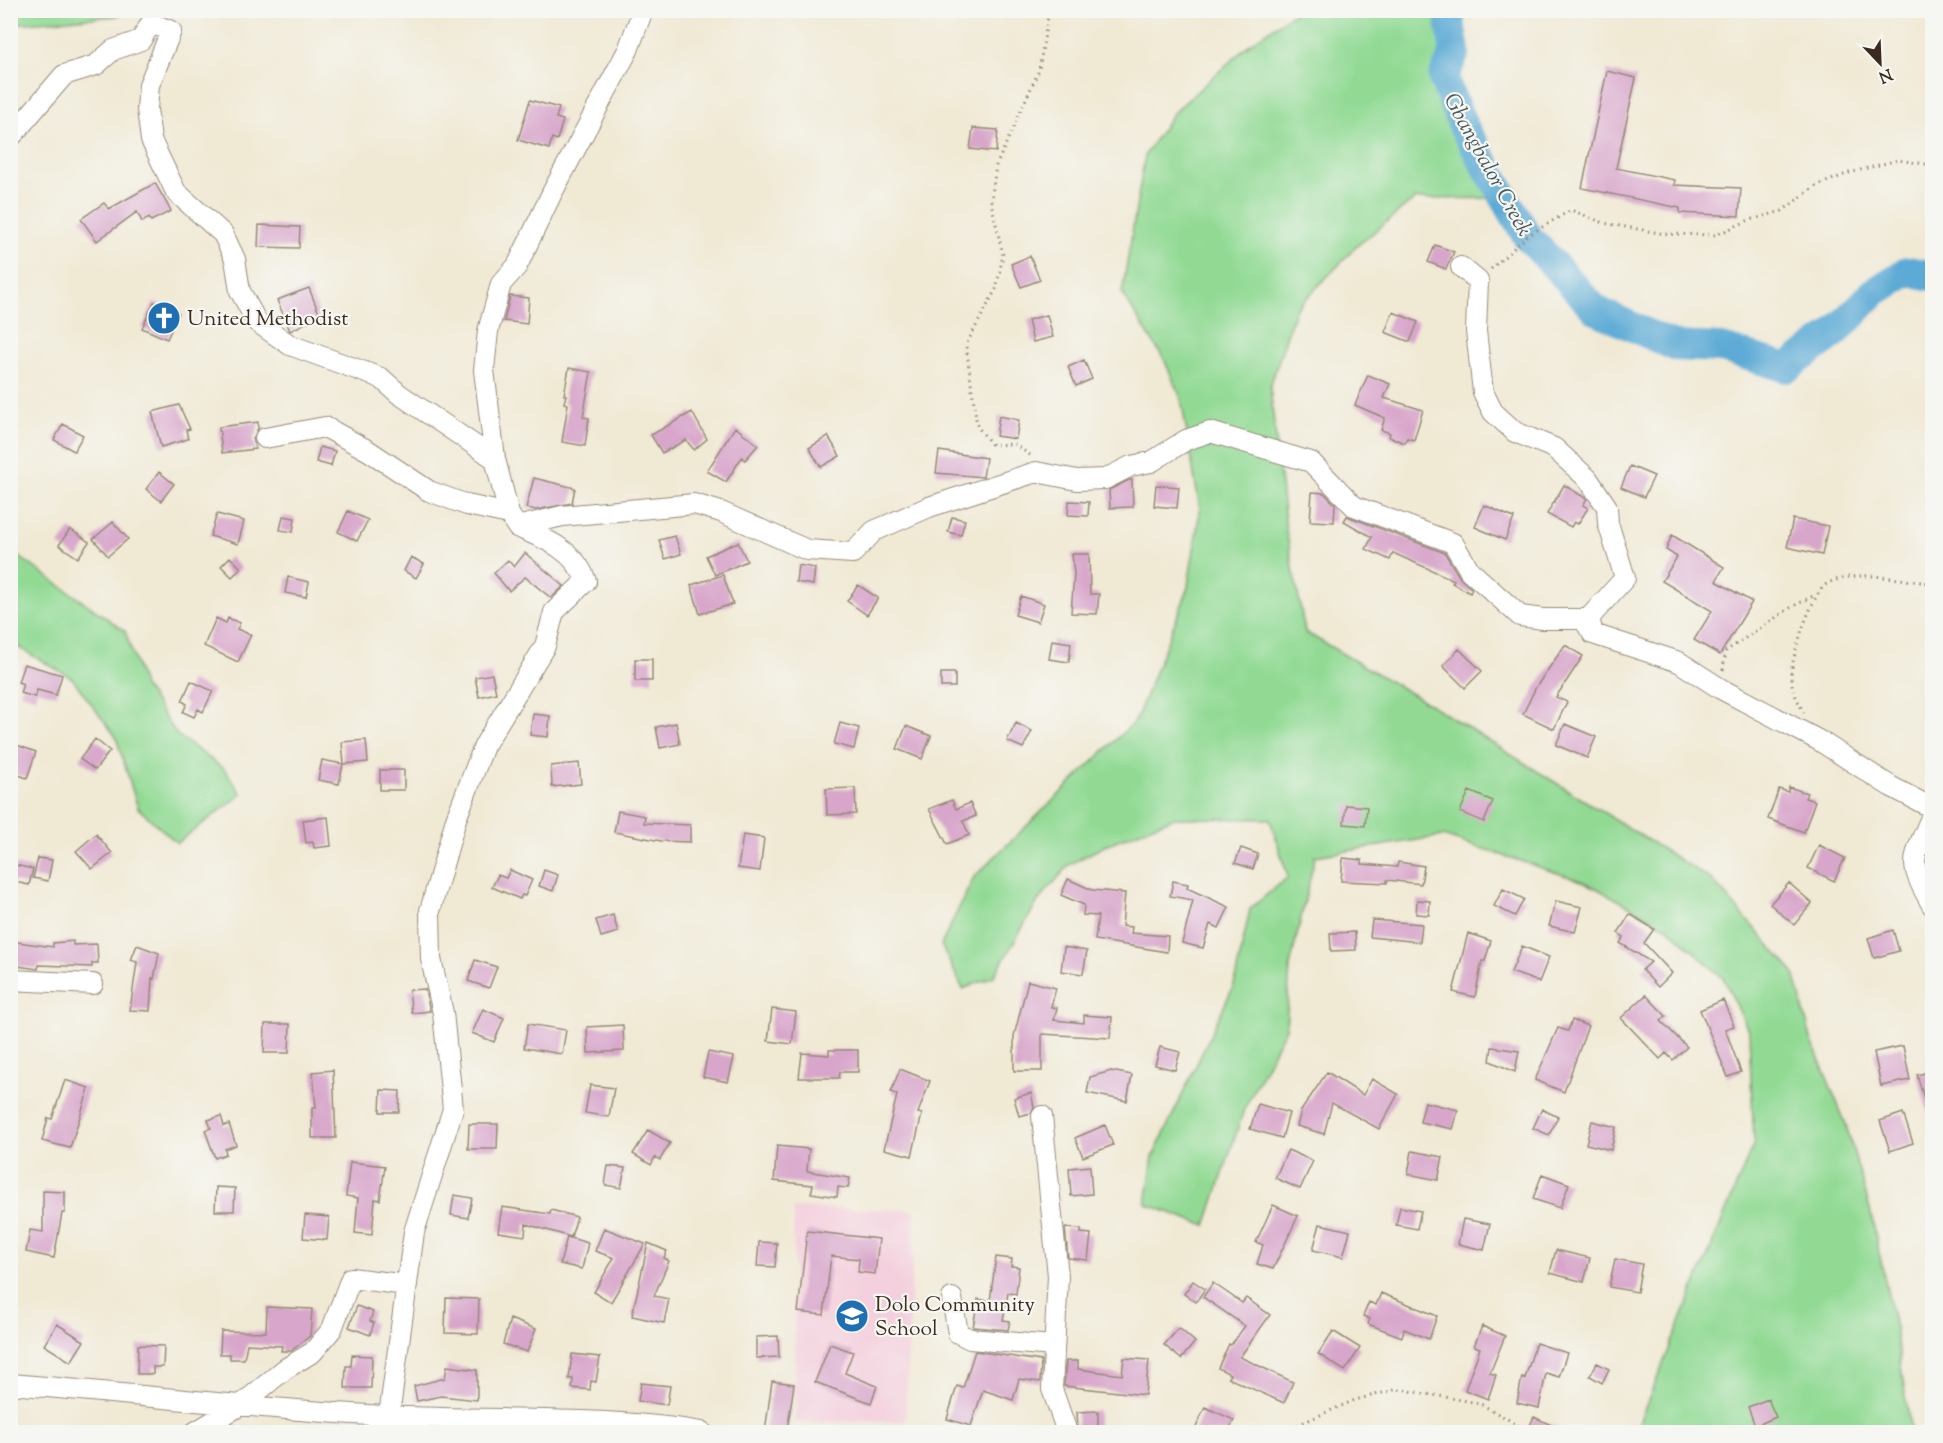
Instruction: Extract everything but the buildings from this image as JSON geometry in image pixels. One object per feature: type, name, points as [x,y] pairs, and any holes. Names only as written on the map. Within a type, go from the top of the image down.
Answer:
[{"type":"street","points":[[513,520],[495,459],[484,370],[488,331],[501,284],[517,266],[552,192],[628,50],[643,10]]},
{"type":"street","points":[[10,138],[64,75],[96,65],[113,50],[141,40],[151,23],[171,31],[149,85],[147,109],[152,140],[176,192],[223,234],[235,259],[240,291],[257,322],[290,345],[381,378],[399,394],[495,459]]},
{"type":"street","points":[[1461,267],[1478,281],[1476,331],[1483,392],[1493,412],[1515,432],[1554,448],[1588,479],[1607,507],[1608,523],[1625,578],[1589,618],[1593,634]]},
{"type":"street","points":[[265,438],[325,427],[369,451],[429,491],[513,520],[557,544],[580,566],[586,581],[554,612],[544,646],[484,746],[456,819],[430,911],[431,959],[444,1013],[453,1109],[414,1232],[389,1416]]},
{"type":"street","points":[[513,520],[694,504],[721,512],[807,550],[853,553],[874,531],[929,507],[1036,472],[1077,480],[1105,479],[1131,466],[1151,462],[1186,440],[1210,432],[1311,462],[1354,506],[1453,543],[1470,571],[1520,616],[1543,619],[1583,619],[1593,634],[1679,662],[1721,689],[1820,741],[1890,786],[1932,808]]},
{"type":"street","points":[[1932,815],[1913,864],[1916,877],[1932,904]]},
{"type":"street","points":[[10,980],[93,984]]},
{"type":"street","points":[[1042,1116],[1058,1276],[1052,1389],[1067,1432]]},
{"type":"street","points":[[195,1432],[241,1405],[285,1369],[313,1352],[332,1329],[351,1278],[407,1285]]},
{"type":"street","points":[[952,1298],[957,1333],[970,1339],[1053,1346]]},
{"type":"street","points":[[10,1384],[389,1416],[550,1420],[668,1427],[702,1432]]},
{"type":"path","points":[[1032,457],[1014,444],[992,445],[977,426],[966,345],[996,289],[1003,255],[991,202],[996,166],[1039,70],[1049,10]]},
{"type":"path","points":[[1478,281],[1527,236],[1571,210],[1604,223],[1665,234],[1716,235],[1747,221],[1782,211],[1816,186],[1849,173],[1898,160],[1932,165]]},
{"type":"path","points":[[1721,689],[1726,651],[1790,608],[1815,596],[1827,584],[1867,575],[1932,583]]},
{"type":"path","points":[[1806,715],[1796,698],[1791,675],[1815,596]]},
{"type":"path","points":[[1281,1432],[1354,1400],[1398,1389],[1479,1403],[1525,1430]]},
{"type":"shaded area","name":"Dolo Community School","points":[[793,1208],[915,1210],[905,1421],[796,1422]]},
{"type":"shaded area","points":[[209,1427],[382,1428],[381,1432],[208,1432]]},
{"type":"green space","points":[[11,10],[127,11],[117,16],[11,24]]},
{"type":"green space","points":[[1297,11],[1448,11],[1455,52],[1443,78],[1464,128],[1506,198],[1415,199],[1358,245],[1295,310],[1270,387],[1286,530],[1305,632],[1436,708],[1712,880],[1794,973],[1811,1039],[1845,1122],[1870,1209],[1895,1328],[1911,1432],[1635,1432],[1754,1143],[1749,1032],[1724,979],[1666,926],[1585,882],[1443,836],[1315,856],[1290,966],[1286,1028],[1244,1109],[1206,1226],[1146,1204],[1153,1157],[1234,985],[1250,909],[1288,877],[1270,819],[1173,818],[1108,844],[1070,864],[1038,901],[994,976],[963,989],[941,945],[974,877],[1136,720],[1187,592],[1200,510],[1181,398],[1164,359],[1122,293],[1145,155],[1173,113],[1252,42]]},
{"type":"green space","points":[[11,551],[125,631],[143,685],[177,735],[224,769],[242,794],[177,843],[138,808],[116,737],[72,678],[11,643]]},
{"type":"waterway","name":"Gbangbalor Creek","points":[[1448,10],[1455,52],[1443,78],[1464,128],[1527,236],[1596,310],[1674,346],[1722,348],[1787,368],[1835,333],[1873,293],[1908,271],[1932,276]]},
{"type":"place","name":"United Methodist","points":[[164,318]]},
{"type":"place","name":"Dolo Community School","points":[[852,1316]]}]
